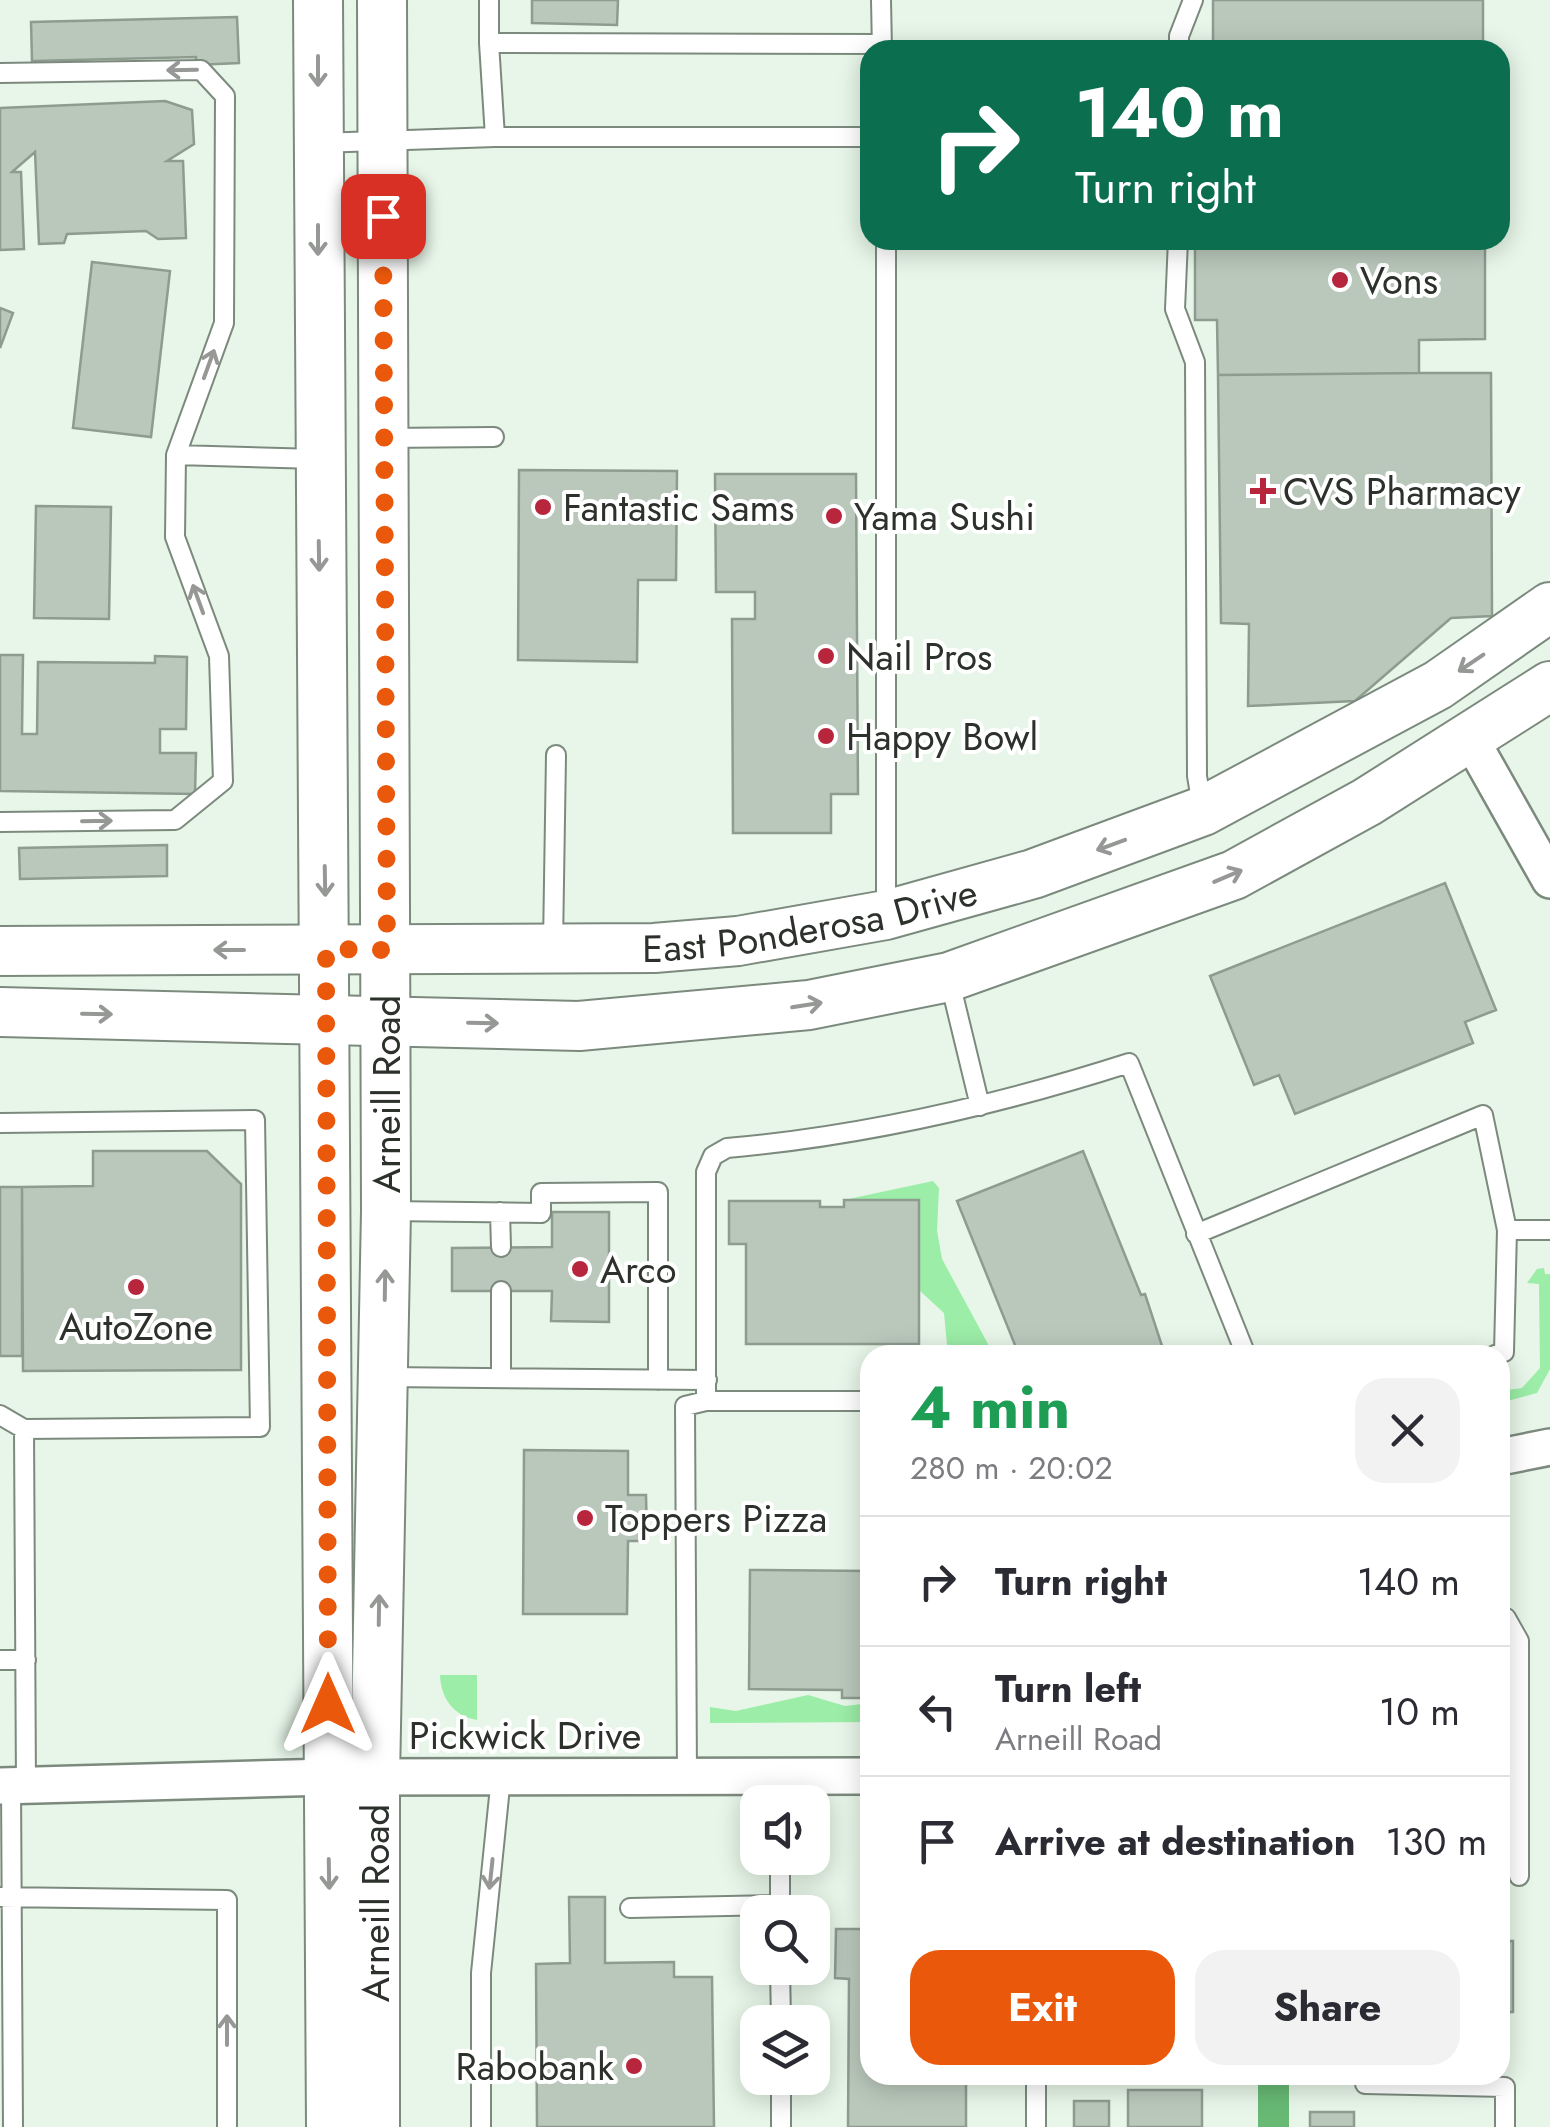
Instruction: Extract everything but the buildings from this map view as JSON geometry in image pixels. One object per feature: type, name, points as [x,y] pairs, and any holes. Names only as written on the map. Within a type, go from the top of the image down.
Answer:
[{"type":"main road","name":"Arneill Road","points":[[318,0],[331,2127]]},
{"type":"main road","name":"Arneill Road","points":[[374,2127],[387,950],[382,0]]},
{"type":"main road","name":"East Ponderosa Drive","points":[[0,952],[553,951],[738,941],[886,915],[1033,874],[1202,811],[1438,685],[1550,606]]},
{"type":"main road","name":"East Ponderosa Drive","points":[[0,1012],[580,1026],[809,1005],[949,977],[1234,875],[1470,738],[1550,686]]},
{"type":"main road","points":[[1104,920],[1116,894],[1182,865],[1195,846],[1202,811]]},
{"type":"street","points":[[1470,738],[1550,880]]},
{"type":"street","points":[[1510,1454],[1550,1447]]},
{"type":"street","name":"Pickwick Drive","points":[[13,1786],[328,1777],[686,1777],[780,1784],[860,1777]]},
{"type":"lane","points":[[489,0],[495,137]]},
{"type":"lane","points":[[881,0],[882,40]]},
{"type":"lane","points":[[1179,40],[1192,0]]},
{"type":"lane","points":[[489,43],[860,47]]},
{"type":"lane","points":[[0,73],[201,70],[225,96],[224,323],[176,455],[175,537],[219,656],[223,781],[175,820],[0,822]]},
{"type":"lane","points":[[318,143],[495,137],[860,136]]},
{"type":"lane","points":[[886,250],[886,915]]},
{"type":"lane","points":[[1178,250],[1175,310],[1195,362],[1198,776],[1202,811]]},
{"type":"lane","points":[[384,438],[494,437]]},
{"type":"lane","points":[[176,455],[318,459]]},
{"type":"lane","points":[[553,951],[556,755]]},
{"type":"lane","points":[[949,977],[980,1106]]},
{"type":"lane","points":[[706,1401],[706,1172],[713,1156],[727,1148],[838,1134],[980,1106],[1130,1063],[1242,1345]]},
{"type":"lane","points":[[1196,1234],[1483,1116],[1507,1230],[1504,1345]]},
{"type":"lane","points":[[0,1123],[255,1120],[260,1427],[24,1429],[0,1414]]},
{"type":"lane","points":[[386,1211],[541,1213],[541,1193],[658,1192],[658,1380]]},
{"type":"lane","points":[[500,1212],[500,1248]]},
{"type":"lane","points":[[1507,1230],[1550,1230]]},
{"type":"lane","points":[[501,1291],[501,1377]]},
{"type":"lane","points":[[384,1377],[707,1380]]},
{"type":"lane","points":[[686,1777],[685,1406],[706,1401],[860,1401]]},
{"type":"lane","points":[[13,2127],[6,1897],[26,1660],[24,1429]]},
{"type":"lane","points":[[1510,1625],[1519,1641],[1519,1876]]},
{"type":"lane","points":[[0,1660],[26,1660]]},
{"type":"lane","points":[[481,2127],[481,1974],[500,1777]]},
{"type":"lane","points":[[6,1897],[227,1900],[228,2127]]},
{"type":"lane","points":[[630,1908],[740,1908]]},
{"type":"lane","points":[[1036,2085],[1036,2127]]},
{"type":"lane","points":[[1412,2085],[1505,2087],[1505,2127]]},
{"type":"lane","points":[[781,2095],[781,2127]]},
{"type":"shaded area","points":[[933,1181],[939,1188],[937,1231],[942,1259],[989,1345],[947,1345],[944,1313],[919,1290],[919,1200],[844,1200]]},
{"type":"shaded area","points":[[1544,1268],[1545,1274],[1550,1274],[1550,1369],[1537,1393],[1510,1400],[1510,1390],[1522,1388],[1540,1368],[1539,1284],[1527,1283],[1537,1269]]},
{"type":"shaded area","points":[[440,1675],[477,1675],[477,1720],[450,1705]]},
{"type":"shaded area","points":[[808,1695],[845,1706],[860,1704],[860,1722],[710,1723],[710,1707],[736,1711]]},
{"type":"shaded area","points":[[1258,2085],[1289,2085],[1289,2127],[1258,2127]]},
{"type":"place","name":"Vons","points":[[1340,280]]},
{"type":"place","name":"CVS Pharmacy","points":[[1263,491]]},
{"type":"place","name":"Fantastic Sams","points":[[543,507]]},
{"type":"place","name":"Yama Sushi","points":[[834,516]]},
{"type":"place","name":"Nail Pros","points":[[826,656]]},
{"type":"place","name":"Happy Bowl","points":[[826,736]]},
{"type":"place","name":"Arco","points":[[580,1269]]},
{"type":"place","name":"AutoZone","points":[[136,1287]]},
{"type":"place","name":"Toppers Pizza","points":[[585,1518]]},
{"type":"place","name":"Rabobank","points":[[634,2066]]},
{"type":"route","points":[[328,1704],[326,949],[387,950],[383,216]]}]
